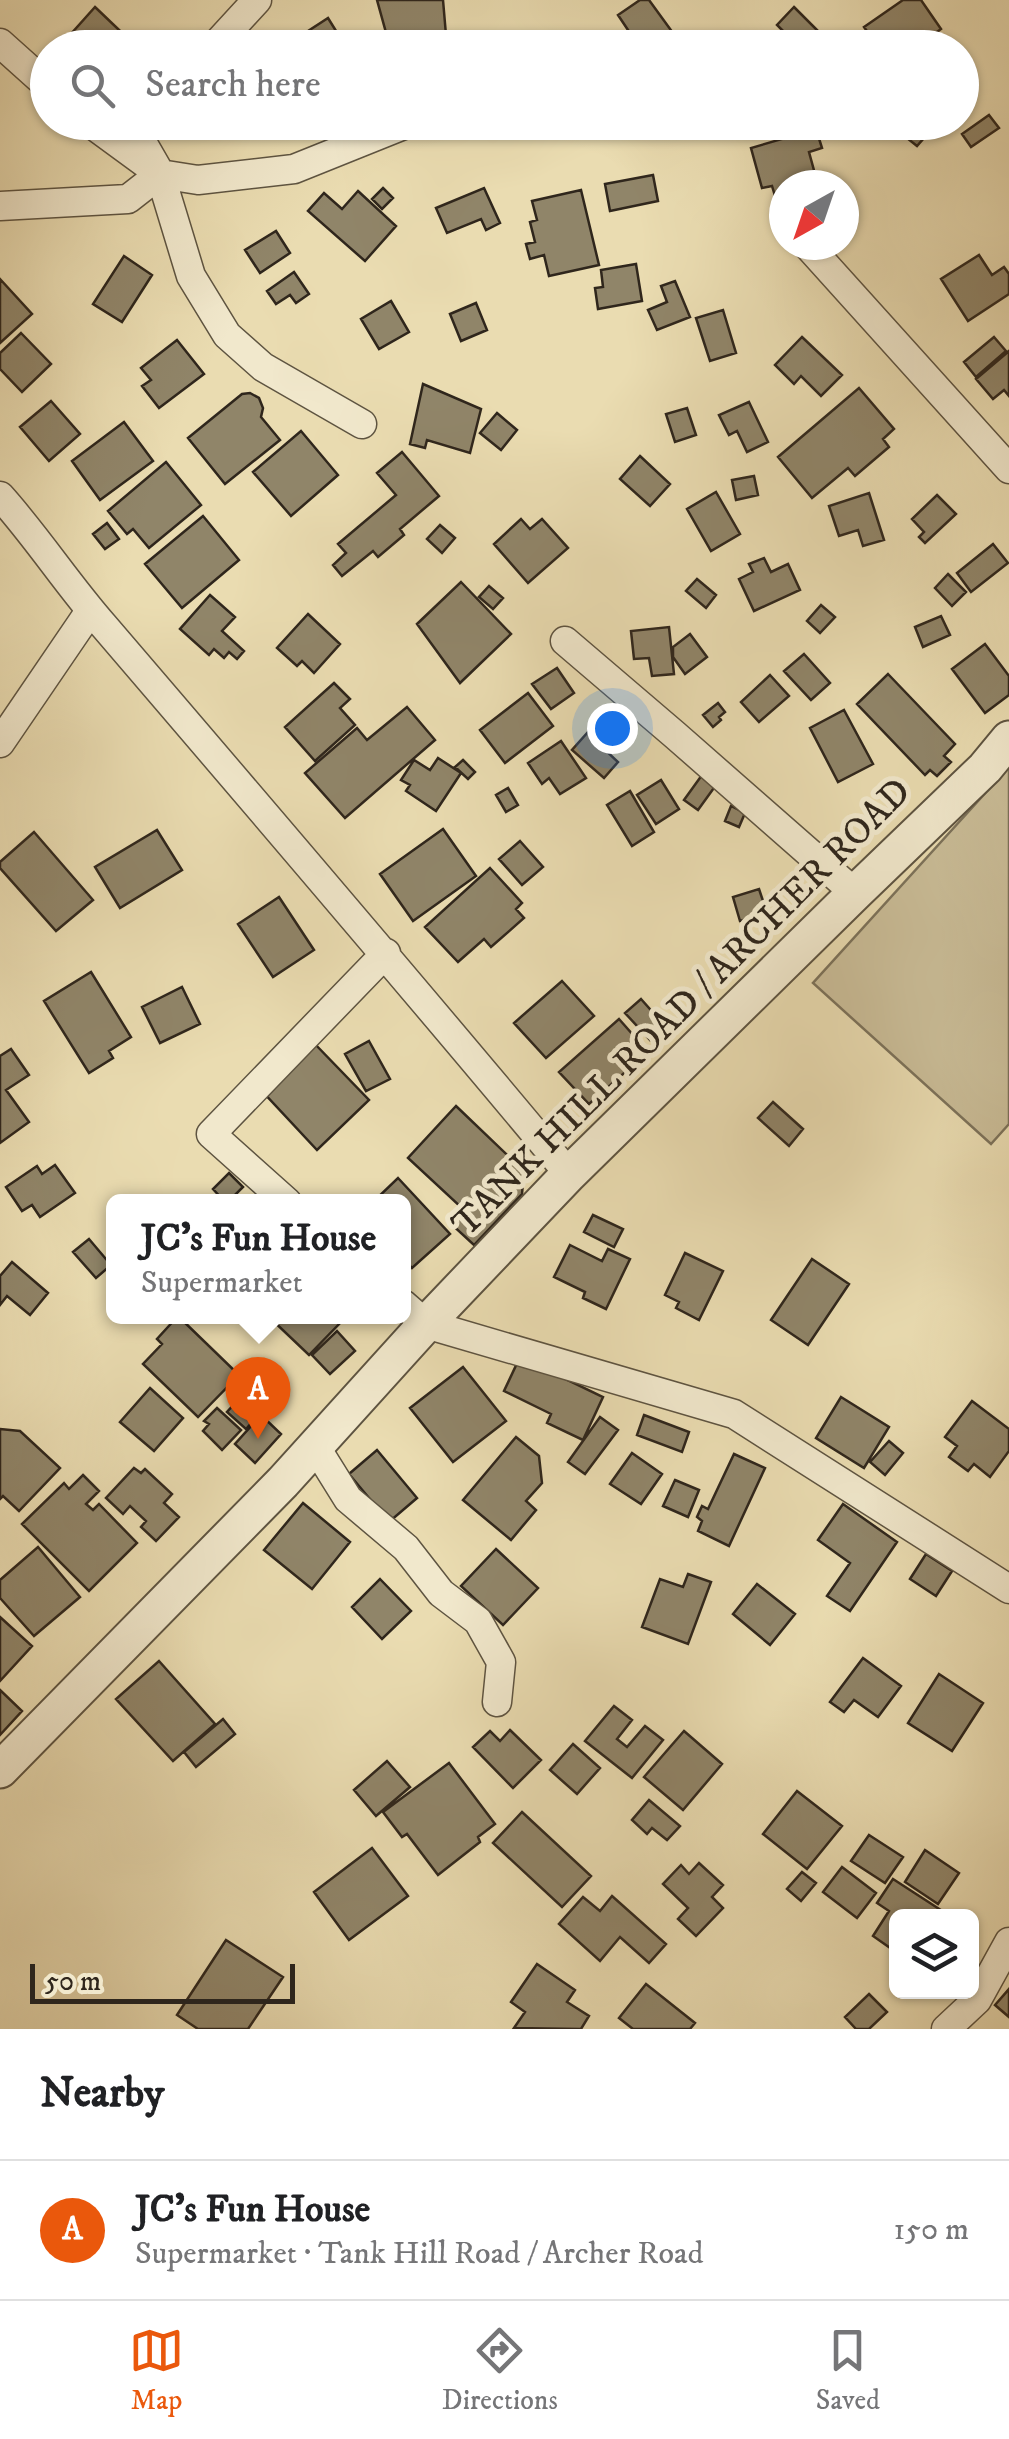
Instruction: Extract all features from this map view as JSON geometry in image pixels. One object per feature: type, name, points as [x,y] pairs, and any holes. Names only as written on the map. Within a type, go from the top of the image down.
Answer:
[{"type":"street","points":[[230,30],[257,0]]},
{"type":"street","points":[[0,43],[30,70]]},
{"type":"street","points":[[114,140],[160,174],[198,180],[294,169],[366,140]]},
{"type":"street","points":[[142,140],[160,174],[191,276],[227,336],[263,367],[362,424]]},
{"type":"street","points":[[0,206],[128,199],[160,174]]},
{"type":"street","points":[[822,260],[1009,469]]},
{"type":"street","points":[[0,496],[31,530],[90,611],[386,953],[569,1174]]},
{"type":"street","points":[[0,743],[90,611]]},
{"type":"street","points":[[564,641],[854,892]]},
{"type":"street","name":"TANK HILL ROAD / ARCHER ROAD","points":[[414,1314],[569,1174],[854,892],[986,768],[1009,739]]},
{"type":"street","points":[[279,1194],[211,1134],[386,953]]},
{"type":"street","points":[[414,1314],[734,1414],[1009,1588]]},
{"type":"street","name":"TANK HILL ROAD / ARCHER ROAD","points":[[0,1770],[283,1482],[315,1446],[406,1324]]},
{"type":"street","points":[[315,1446],[348,1499],[406,1548],[441,1594],[478,1621],[501,1662],[497,1702]]},
{"type":"street","points":[[946,2029],[977,2000],[1009,1942]]},
{"type":"shaded area","points":[[1009,767],[1009,1124],[991,1144],[813,983]]},
{"type":"building","points":[[377,0],[443,0],[446,30],[385,30]]},
{"type":"building","points":[[640,0],[649,0],[671,30],[628,30],[618,15]]},
{"type":"building","points":[[903,0],[921,0],[941,29],[866,30],[864,27]]},
{"type":"building","points":[[95,7],[119,30],[74,30]]},
{"type":"building","points":[[794,7],[817,30],[782,30],[777,25]]},
{"type":"building","points":[[328,18],[335,30],[310,30]]},
{"type":"building","points":[[989,115],[999,128],[971,147],[966,140],[979,140],[979,122]]},
{"type":"building","points":[[778,140],[819,140],[822,148],[809,152],[814,170],[769,170],[769,187],[762,188],[751,148]]},
{"type":"building","points":[[653,175],[658,201],[610,211],[605,184]]},
{"type":"building","points":[[383,188],[393,198],[382,209],[372,199]]},
{"type":"building","points":[[484,188],[500,223],[486,230],[481,219],[447,233],[436,208]]},
{"type":"building","points":[[581,190],[599,265],[549,276],[544,255],[530,259],[526,244],[535,242],[530,222],[537,220],[532,201]]},
{"type":"building","points":[[358,191],[396,226],[365,261],[308,211],[324,193],[342,209]]},
{"type":"building","points":[[276,231],[290,253],[260,273],[245,250]]},
{"type":"building","points":[[979,255],[992,275],[1004,267],[1009,274],[1009,294],[968,321],[941,279]]},
{"type":"building","points":[[124,256],[152,275],[122,322],[93,304]]},
{"type":"building","points":[[636,264],[642,301],[598,309],[595,288],[603,287],[601,270]]},
{"type":"building","points":[[294,272],[309,294],[296,303],[290,295],[276,304],[267,291]]},
{"type":"building","points":[[0,279],[32,314],[0,343]]},
{"type":"building","points":[[675,281],[690,317],[657,330],[648,310],[667,302],[661,286]]},
{"type":"building","points":[[391,301],[409,332],[379,349],[361,319]]},
{"type":"building","points":[[476,303],[487,330],[461,341],[450,314]]},
{"type":"building","points":[[723,310],[736,353],[710,361],[696,318]]},
{"type":"building","points":[[21,333],[51,364],[22,392],[0,369],[0,353]]},
{"type":"building","points":[[802,337],[842,375],[821,396],[801,376],[794,384],[775,365]]},
{"type":"building","points":[[994,337],[1006,351],[976,377],[964,362]]},
{"type":"building","points":[[177,340],[204,374],[159,408],[142,386],[151,380],[141,368]]},
{"type":"building","points":[[1009,351],[1009,396],[1004,390],[993,399],[976,379]]},
{"type":"building","points":[[423,384],[481,409],[470,453],[427,440],[425,448],[410,444]]},
{"type":"building","points":[[859,388],[894,429],[883,439],[889,447],[855,476],[848,468],[812,498],[778,457]]},
{"type":"building","points":[[242,394],[259,398],[261,417],[280,440],[225,484],[188,438]]},
{"type":"building","points":[[51,401],[80,434],[49,461],[20,427]]},
{"type":"building","points":[[749,402],[768,442],[747,452],[737,431],[729,435],[719,415]]},
{"type":"building","points":[[687,408],[696,435],[675,442],[666,414]]},
{"type":"building","points":[[497,413],[517,430],[501,450],[480,433]]},
{"type":"building","points":[[124,422],[153,461],[100,500],[72,461]]},
{"type":"building","points":[[301,431],[338,475],[291,516],[253,472]]},
{"type":"building","points":[[402,452],[439,496],[400,529],[404,535],[378,557],[373,551],[342,576],[333,565],[346,553],[338,544],[396,495],[377,473]]},
{"type":"building","points":[[640,456],[670,484],[650,506],[620,479]]},
{"type":"building","points":[[166,462],[201,505],[149,548],[133,529],[127,534],[108,511]]},
{"type":"building","points":[[754,476],[758,495],[736,500],[732,480]]},
{"type":"building","points":[[716,492],[740,534],[711,551],[687,509]]},
{"type":"building","points":[[869,493],[884,540],[863,546],[858,530],[839,536],[829,506]]},
{"type":"building","points":[[937,495],[956,514],[925,543],[919,537],[924,532],[912,519]]},
{"type":"building","points":[[203,516],[239,560],[182,608],[145,564]]},
{"type":"building","points":[[521,519],[530,529],[542,519],[568,548],[528,583],[494,544]]},
{"type":"building","points":[[107,523],[119,539],[105,549],[93,534]]},
{"type":"building","points":[[440,525],[455,538],[442,553],[427,539]]},
{"type":"building","points":[[993,544],[1008,563],[971,592],[957,573]]},
{"type":"building","points":[[764,558],[771,572],[788,564],[800,590],[754,611],[739,579],[753,572],[749,564]]},
{"type":"building","points":[[948,574],[966,592],[952,606],[935,588]]},
{"type":"building","points":[[697,579],[716,595],[706,608],[686,591]]},
{"type":"building","points":[[461,582],[511,634],[460,683],[417,624]]},
{"type":"building","points":[[489,586],[503,598],[493,609],[479,597]]},
{"type":"building","points":[[210,595],[235,617],[222,631],[244,651],[237,659],[229,652],[224,658],[214,649],[209,655],[180,629]]},
{"type":"building","points":[[821,605],[835,617],[820,633],[807,621]]},
{"type":"building","points":[[308,614],[340,644],[314,673],[302,661],[297,666],[277,648]]},
{"type":"building","points":[[941,616],[950,635],[923,647],[915,627]]},
{"type":"building","points":[[669,627],[674,674],[652,676],[649,658],[634,659],[631,631]]},
{"type":"building","points":[[690,634],[707,657],[685,674],[673,657],[673,647]]},
{"type":"building","points":[[985,644],[1009,676],[1009,695],[985,713],[952,669]]},
{"type":"building","points":[[804,654],[830,683],[811,700],[784,671]]},
{"type":"building","points":[[557,668],[574,693],[551,709],[532,684]]},
{"type":"building","points":[[888,674],[955,744],[944,756],[951,762],[937,776],[930,770],[925,775],[857,704]]},
{"type":"building","points":[[770,675],[789,696],[759,722],[741,702]]},
{"type":"building","points":[[334,683],[350,699],[340,708],[355,725],[315,761],[285,727]]},
{"type":"building","points":[[528,693],[553,726],[505,763],[480,730]]},
{"type":"building","points":[[718,703],[725,712],[713,727],[703,715]]},
{"type":"building","points":[[407,707],[435,740],[345,818],[305,773],[357,728],[367,740]]},
{"type":"building","points":[[844,710],[873,764],[838,782],[810,728]]},
{"type":"building","points":[[596,723],[612,738],[603,748],[618,762],[604,778],[572,750]]},
{"type":"building","points":[[561,741],[586,778],[560,794],[549,778],[542,784],[528,763]]},
{"type":"building","points":[[438,758],[461,773],[436,811],[406,791],[410,785],[401,780],[414,760],[430,770]]},
{"type":"building","points":[[463,760],[475,772],[468,779],[455,767]]},
{"type":"building","points":[[702,775],[716,785],[698,810],[684,800]]},
{"type":"building","points":[[661,780],[679,809],[656,824],[637,795]]},
{"type":"building","points":[[508,788],[518,805],[506,812],[496,795]]},
{"type":"building","points":[[630,791],[654,832],[632,846],[607,805]]},
{"type":"building","points":[[731,806],[745,813],[739,827],[725,821]]},
{"type":"building","points":[[443,829],[476,876],[413,921],[380,874]]},
{"type":"building","points":[[157,830],[182,870],[120,908],[95,867]]},
{"type":"building","points":[[34,832],[93,900],[56,931],[0,868],[0,862]]},
{"type":"building","points":[[520,841],[543,867],[522,885],[499,859]]},
{"type":"building","points":[[490,868],[522,903],[516,909],[524,918],[491,947],[484,939],[458,962],[425,927]]},
{"type":"building","points":[[759,889],[767,913],[740,921],[733,897]]},
{"type":"building","points":[[279,897],[314,950],[273,977],[238,924]]},
{"type":"building","points":[[91,972],[131,1037],[109,1051],[113,1058],[89,1073],[44,1001]]},
{"type":"building","points":[[562,981],[594,1016],[546,1058],[514,1023]]},
{"type":"building","points":[[182,987],[200,1024],[160,1043],[142,1007]]},
{"type":"building","points":[[641,999],[665,1026],[650,1040],[625,1013]]},
{"type":"building","points":[[619,1019],[648,1052],[589,1104],[559,1072]]},
{"type":"building","points":[[369,1041],[390,1079],[366,1091],[345,1054]]},
{"type":"building","points":[[313,1042],[369,1100],[317,1150],[262,1091]]},
{"type":"building","points":[[11,1049],[29,1075],[6,1090],[29,1122],[0,1143],[0,1056]]},
{"type":"building","points":[[773,1102],[803,1129],[789,1146],[758,1118]]},
{"type":"building","points":[[456,1106],[524,1171],[522,1194],[474,1245],[449,1222],[462,1208],[408,1158]]},
{"type":"building","points":[[55,1165],[75,1193],[40,1217],[32,1205],[22,1211],[6,1187],[37,1166],[42,1174]]},
{"type":"building","points":[[229,1173],[243,1187],[236,1194],[218,1194],[213,1189]]},
{"type":"building","points":[[398,1178],[450,1234],[412,1268],[411,1194],[381,1194]]},
{"type":"building","points":[[593,1215],[623,1229],[614,1247],[584,1232]]},
{"type":"building","points":[[89,1239],[106,1259],[106,1269],[96,1278],[73,1252]]},
{"type":"building","points":[[570,1245],[602,1261],[608,1249],[630,1259],[606,1309],[583,1298],[585,1292],[554,1277]]},
{"type":"building","points":[[685,1253],[723,1271],[699,1320],[676,1308],[679,1302],[665,1295]]},
{"type":"building","points":[[812,1259],[849,1284],[808,1345],[771,1320]]},
{"type":"building","points":[[12,1262],[48,1293],[30,1315],[7,1296],[0,1305],[0,1276]]},
{"type":"building","points":[[171,1324],[186,1324],[239,1375],[198,1417],[143,1364],[162,1344],[157,1339]]},
{"type":"building","points":[[276,1324],[339,1324],[309,1355]]},
{"type":"building","points":[[337,1331],[355,1351],[330,1374],[312,1355]]},
{"type":"building","points":[[520,1357],[603,1397],[583,1440],[547,1423],[551,1414],[504,1391]]},
{"type":"building","points":[[463,1367],[506,1421],[453,1462],[410,1408]]},
{"type":"building","points":[[251,1386],[269,1403],[246,1429],[227,1412]]},
{"type":"building","points":[[150,1388],[183,1418],[154,1451],[120,1422]]},
{"type":"building","points":[[841,1397],[889,1427],[864,1468],[816,1438]]},
{"type":"building","points":[[972,1401],[1009,1429],[1009,1451],[990,1477],[974,1464],[968,1471],[949,1457],[957,1446],[945,1437]]},
{"type":"building","points":[[217,1408],[241,1430],[222,1450],[203,1431],[209,1424],[204,1421]]},
{"type":"building","points":[[261,1415],[281,1434],[255,1463],[235,1444]]},
{"type":"building","points":[[644,1415],[689,1432],[682,1452],[637,1435]]},
{"type":"building","points":[[600,1417],[618,1430],[585,1474],[568,1462]]},
{"type":"building","points":[[0,1429],[20,1431],[60,1468],[19,1511],[3,1496],[0,1499]]},
{"type":"building","points":[[516,1437],[539,1456],[542,1483],[526,1501],[536,1510],[511,1540],[463,1500]]},
{"type":"building","points":[[889,1441],[903,1453],[885,1475],[870,1462]]},
{"type":"building","points":[[377,1450],[417,1498],[389,1522],[349,1474]]},
{"type":"building","points":[[632,1453],[662,1474],[641,1504],[610,1484]]},
{"type":"building","points":[[734,1454],[765,1468],[729,1546],[698,1531],[702,1521],[697,1517],[702,1506],[708,1509]]},
{"type":"building","points":[[134,1468],[141,1473],[145,1469],[172,1494],[164,1503],[179,1517],[156,1541],[141,1527],[146,1521],[130,1506],[123,1514],[106,1498]]},
{"type":"building","points":[[83,1475],[99,1491],[86,1504],[93,1510],[99,1504],[137,1543],[89,1591],[22,1524],[64,1483],[69,1489]]},
{"type":"building","points":[[675,1480],[699,1490],[688,1517],[663,1506]]},
{"type":"building","points":[[303,1503],[350,1542],[312,1589],[264,1550]]},
{"type":"building","points":[[843,1504],[897,1542],[850,1611],[827,1596],[850,1563],[818,1540]]},
{"type":"building","points":[[38,1547],[80,1597],[34,1636],[0,1598],[0,1580]]},
{"type":"building","points":[[496,1549],[538,1588],[503,1625],[461,1586]]},
{"type":"building","points":[[926,1554],[952,1571],[936,1596],[910,1579]]},
{"type":"building","points":[[688,1574],[711,1582],[688,1644],[642,1627],[660,1579],[683,1587]]},
{"type":"building","points":[[380,1579],[411,1611],[382,1639],[352,1607]]},
{"type":"building","points":[[757,1584],[795,1614],[770,1645],[733,1614]]},
{"type":"building","points":[[0,1617],[32,1646],[0,1681]]},
{"type":"building","points":[[863,1658],[901,1686],[878,1717],[854,1700],[844,1712],[830,1702]]},
{"type":"building","points":[[159,1661],[215,1724],[173,1761],[116,1699]]},
{"type":"building","points":[[939,1674],[983,1703],[952,1751],[908,1723]]},
{"type":"building","points":[[0,1690],[22,1711],[0,1735]]},
{"type":"building","points":[[614,1706],[632,1720],[617,1739],[627,1747],[645,1726],[663,1740],[632,1778],[585,1741]]},
{"type":"building","points":[[223,1719],[235,1734],[196,1767],[184,1752]]},
{"type":"building","points":[[510,1730],[541,1760],[513,1788],[473,1747],[490,1731],[500,1741]]},
{"type":"building","points":[[684,1731],[722,1764],[683,1810],[644,1777]]},
{"type":"building","points":[[573,1744],[600,1768],[577,1794],[550,1770]]},
{"type":"building","points":[[387,1761],[410,1787],[376,1816],[354,1790]]},
{"type":"building","points":[[449,1763],[495,1824],[478,1837],[480,1842],[438,1875],[407,1834],[402,1837],[383,1812]]},
{"type":"building","points":[[797,1791],[842,1826],[807,1869],[763,1834]]},
{"type":"building","points":[[649,1800],[680,1826],[667,1840],[652,1828],[647,1834],[632,1820]]},
{"type":"building","points":[[522,1812],[591,1876],[562,1907],[493,1843]]},
{"type":"building","points":[[869,1835],[903,1857],[885,1883],[851,1861]]},
{"type":"building","points":[[372,1848],[408,1896],[349,1940],[314,1892]]},
{"type":"building","points":[[925,1850],[959,1873],[938,1904],[905,1882]]},
{"type":"building","points":[[699,1863],[723,1885],[712,1897],[723,1908],[696,1936],[678,1919],[688,1908],[663,1884],[681,1865],[689,1874]]},
{"type":"building","points":[[842,1867],[876,1893],[857,1918],[823,1892]]},
{"type":"building","points":[[802,1872],[816,1883],[801,1901],[787,1889]]},
{"type":"building","points":[[893,1879],[939,1909],[889,1911],[877,1903]]},
{"type":"building","points":[[612,1896],[666,1944],[649,1963],[620,1937],[600,1961],[559,1924],[583,1897],[600,1911]]},
{"type":"building","points":[[889,1911],[889,1947],[873,1936]]},
{"type":"building","points":[[226,1940],[283,1977],[248,2029],[198,2029],[177,2015]]},
{"type":"building","points":[[537,1964],[575,1990],[567,2002],[589,2016],[581,2029],[514,2028],[525,2012],[511,2002]]},
{"type":"building","points":[[646,1984],[695,2023],[690,2029],[633,2029],[619,2018]]},
{"type":"building","points":[[1009,1989],[1009,2017],[995,2005]]},
{"type":"building","points":[[869,1994],[887,2012],[869,2029],[856,2029],[845,2017]]},
{"type":"place","name":"JC's Fun House","points":[[258,1439]]}]
